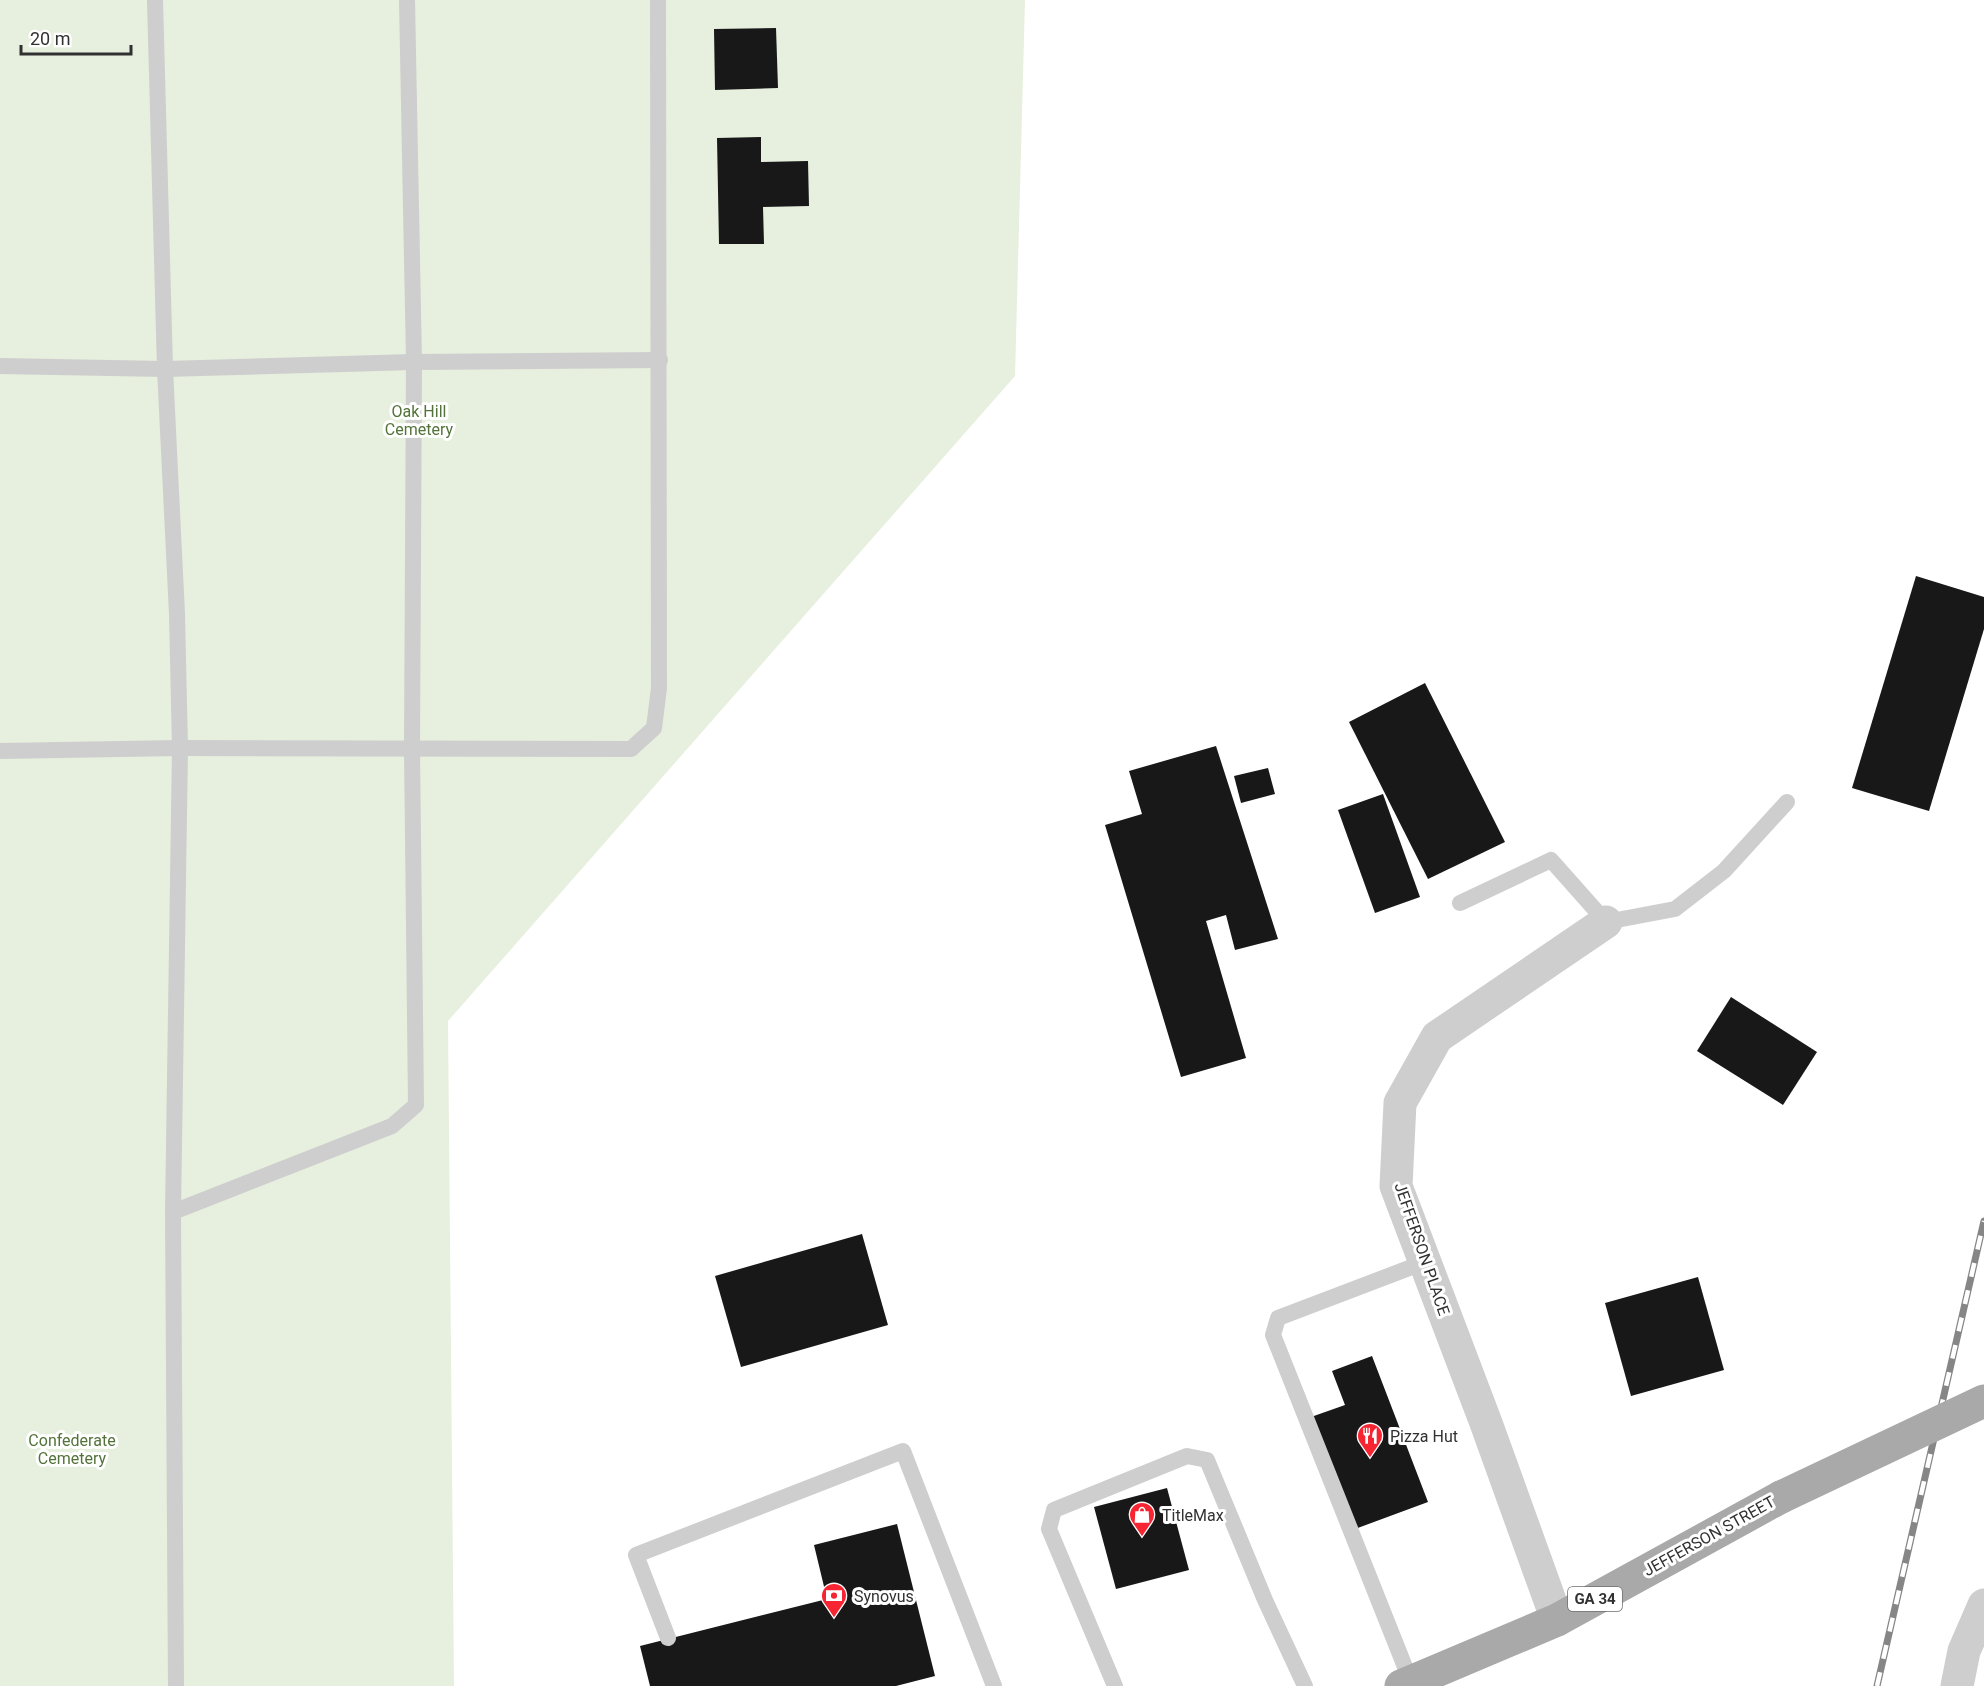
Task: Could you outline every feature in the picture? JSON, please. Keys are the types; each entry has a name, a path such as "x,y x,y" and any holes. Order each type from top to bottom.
{"main road":[{"name":"JEFFERSON STREET","path":"1406,1684 1557,1620 1781,1497 1984,1401"}],"street":[{"name":"JEFFERSON PLACE","path":"1557,1620 1486,1423 1396,1186 1400,1103 1437,1037 1606,922"},
{"path":"1957,1686 1964,1651 1984,1605"}],"lane":[{"path":"154,0 165,369 177,614 180,748 172,1212 177,1686"},
{"path":"172,1212 392,1126 416,1105 412,749 414,362 407,0"},
{"path":"0,751 180,748 631,749 654,728 659,688 660,360 657,0"},
{"path":"0,366 165,369 414,362 660,360"},
{"path":"1460,903 1551,860 1606,922 1675,909 1724,871 1787,802"},
{"path":"1406,1684 1273,1335 1278,1318 1425,1263"},
{"path":"668,1638 636,1555 903,1451 993,1686"},
{"path":"1115,1686 1049,1529 1054,1510 1187,1455 1207,1460 1265,1600 1305,1686"}],"green space":[{"name":"Oak Hill Cemetery","path":"0,0 1025,0 1015,376 448,1021 454,1686 0,1686"}],"building":[{"path":"776,28 778,88 715,90 714,29"},
{"path":"761,137 761,162 808,161 809,206 763,207 764,244 719,244 717,138"},
{"path":"1916,576 1984,597 1984,629 1929,811 1852,788"},
{"path":"1425,683 1505,842 1428,879 1349,722"},
{"path":"1216,746 1278,939 1235,950 1226,915 1206,921 1246,1058 1181,1077 1105,825 1142,814 1129,771"},
{"path":"1268,768 1275,794 1241,803 1234,776"},
{"path":"1383,794 1420,897 1375,913 1338,810"},
{"path":"1731,997 1817,1052 1783,1105 1697,1051"},
{"path":"862,1234 888,1325 741,1367 715,1276"},
{"path":"1698,1277 1724,1370 1631,1396 1605,1303"},
{"name":"Pizza Hut","path":"1372,1356 1428,1502 1355,1529 1311,1417 1345,1405 1332,1371"},
{"name":"TitleMax","path":"1167,1488 1189,1570 1116,1589 1094,1507"},
{"name":"Synovus","path":"897,1524 935,1676 896,1686 650,1686 640,1646 827,1599 814,1545"}],"railway":[{"path":"1877,1686 1984,1221"}],"place":[{"name":"Pizza Hut","path":"1370,1459"},
{"name":"TitleMax","path":"1142,1538"},
{"name":"Synovus","path":"834,1619"}],"park label":[{"name":"Confederate Cemetery","path":"72,1449"}]}
